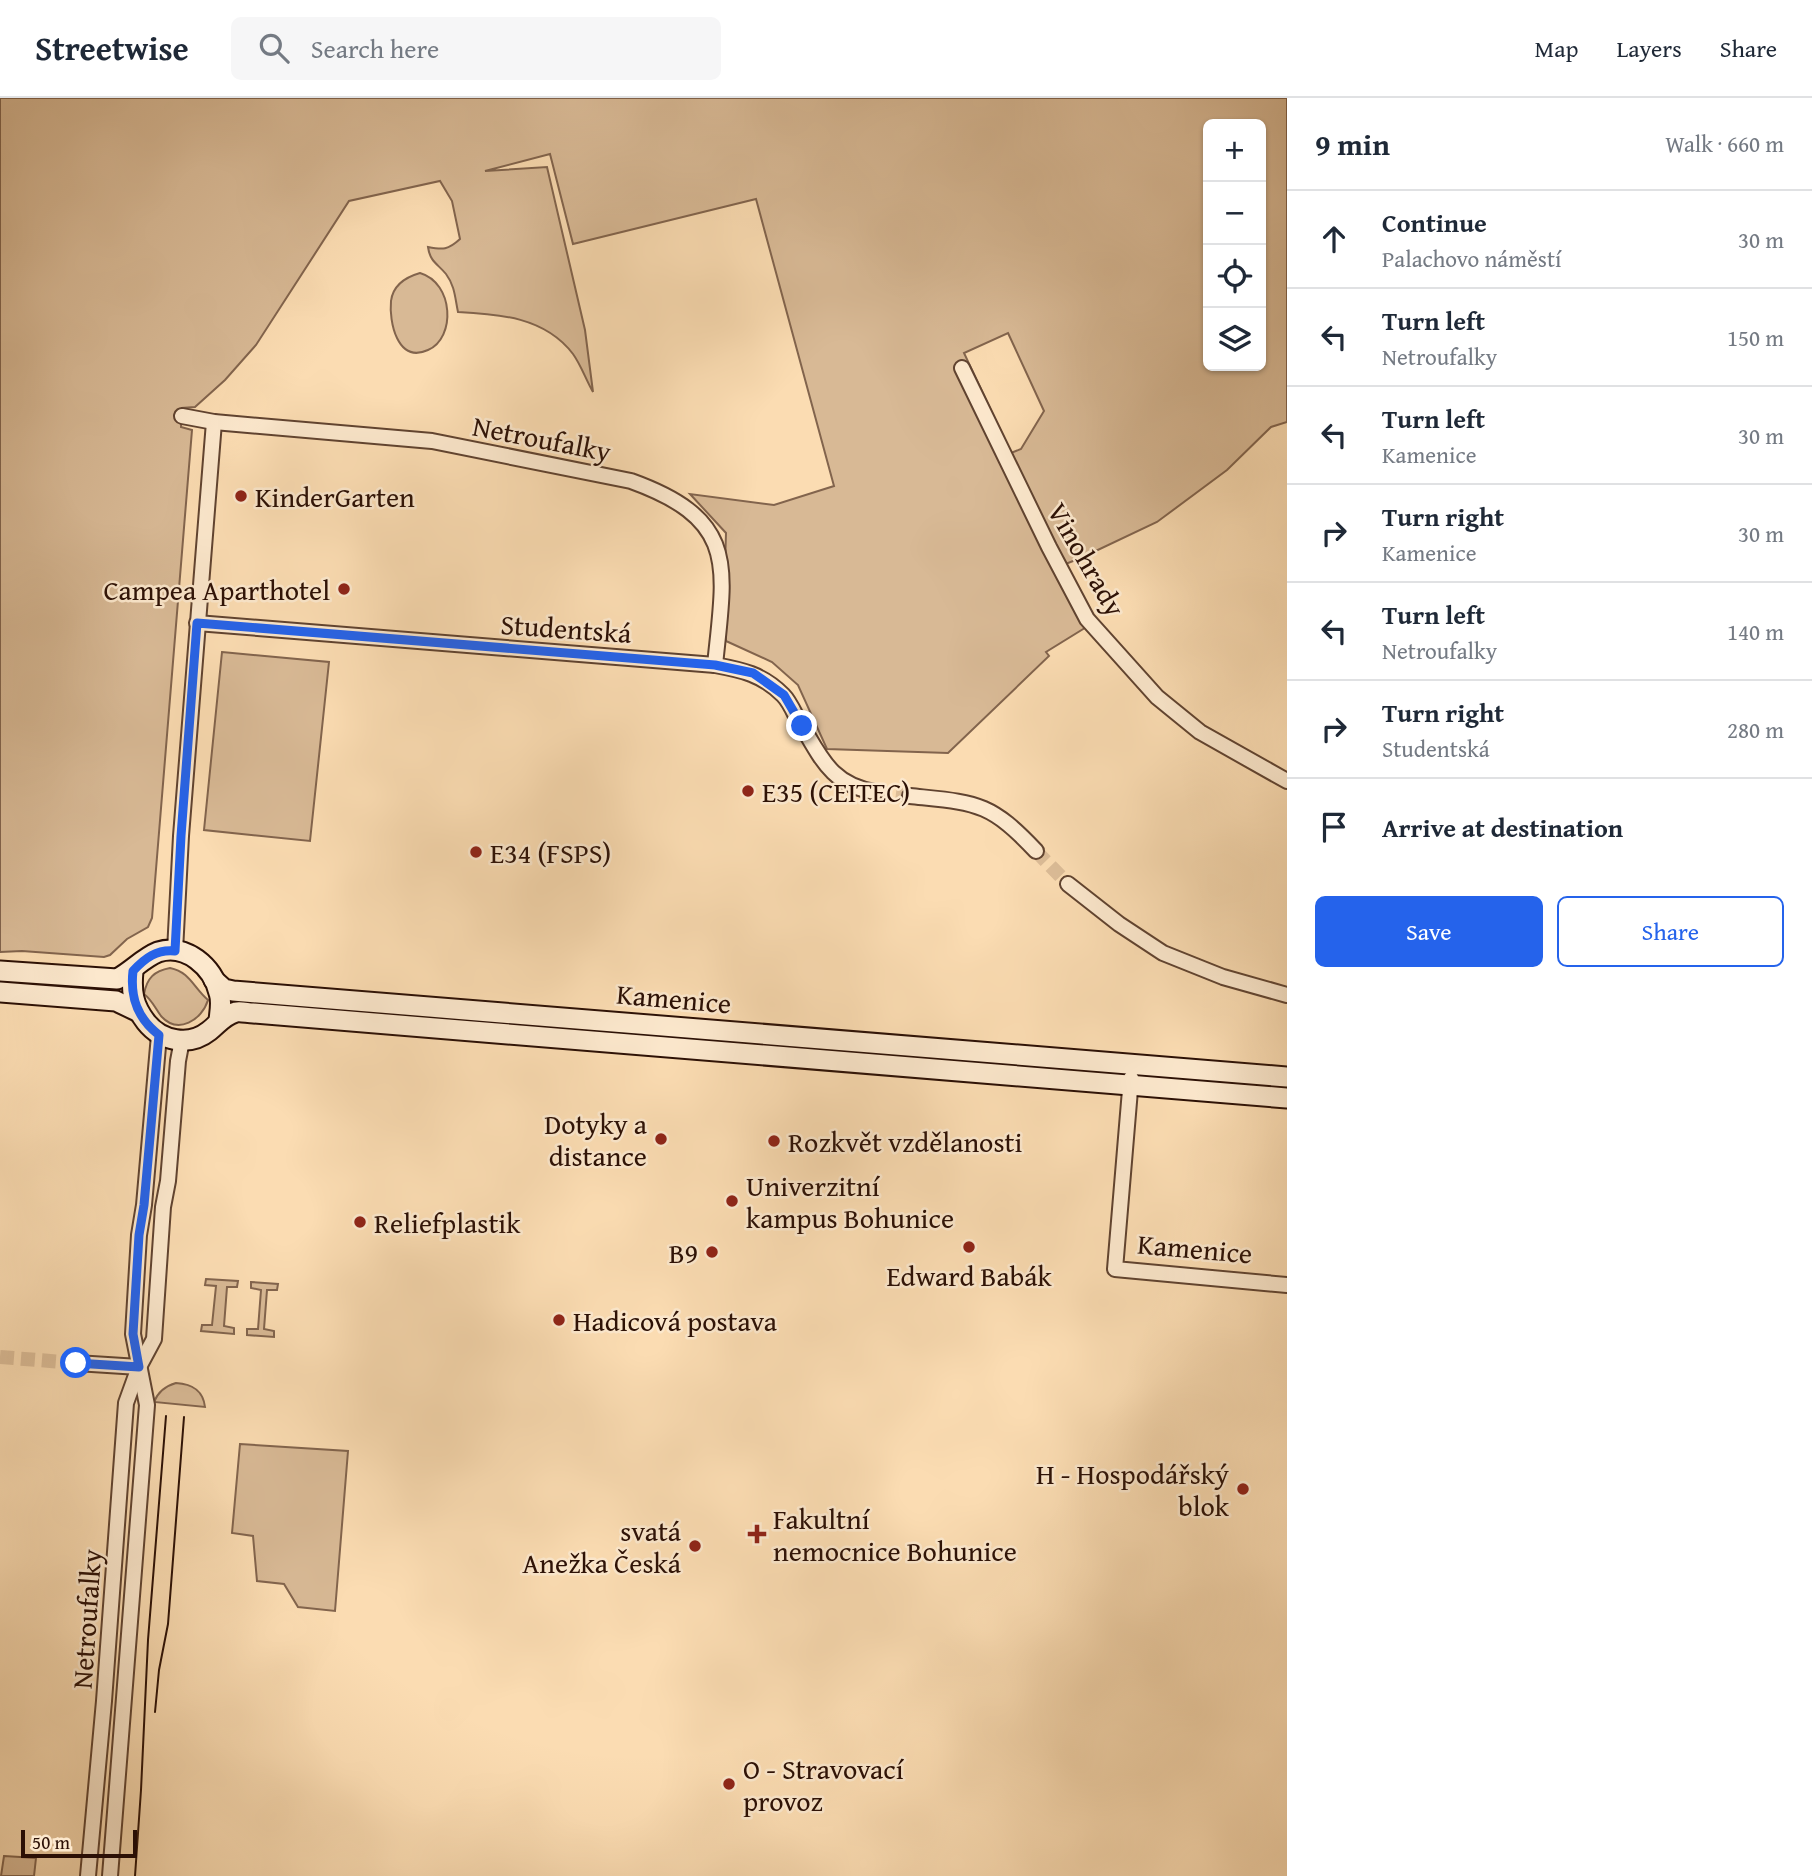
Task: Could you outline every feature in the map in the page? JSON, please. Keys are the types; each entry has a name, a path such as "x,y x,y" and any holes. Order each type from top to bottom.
{"street":[{"name":"Vinohrady","path":"962,368 1087,619 1157,697 1200,732 1287,781"},
{"name":"Netroufalky","path":"182,416 214,422 432,442 631,481 661,492 686,507 706,525 720,557 722,591 715,665"},
{"path":"0,971 117,979 133,971 155,953 175,951 182,823 214,422"},
{"name":"Studentská","path":"197,623 715,665 753,673 784,695 822,760 833,773 847,784 875,792"},
{"path":"910,796 973,803 995,813 1036,851"},
{"path":"1068,884 1119,925 1163,953 1223,977 1287,995"},
{"name":"Kamenice","path":"175,951 195,957 224,989 233,991 1287,1077"},
{"path":"133,971 132,992 137,1011"},
{"path":"214,980 220,993 219,1020"},
{"path":"0,992 116,1001 137,1011 159,1035 182,1040"},
{"name":"Kamenice","path":"182,1040 204,1035 219,1020 236,1012 1287,1098"},
{"name":"Netroufalky","path":"110,1876 147,1405 133,1334 139,1235 159,1035"},
{"name":"Netroufalky","path":"88,1876 126,1403 139,1367 154,1339 163,1207 182,1040"},
{"name":"Kamenice","path":"1132,1063 1115,1269 1287,1285"},
{"path":"76,1363 139,1367"}],"shaded area":[{"path":"0,98 1287,98 1287,422 1271,427 1227,470 1157,522 1053,569 1088,626 1046,652 1049,656 948,753 827,749 798,685 772,662 726,641 726,533 690,494 774,505 834,486 756,199 573,244 550,154 485,171 547,167 585,330 593,392 573,354 549,332 505,316 458,312 451,283 432,259 428,247 445,248 460,239 452,201 440,181 349,201 256,345 225,380 195,407 182,408 181,427 192,430 152,918 148,927 104,957 0,952","holes":["1008,333 1044,411 1021,449 1011,453 964,353"]},
{"path":"420,273 440,288 445,299 447,323 437,344 417,353 402,346 397,338 391,301 394,290 401,282"},
{"path":"222,652 329,662 310,841 204,830"},
{"path":"170,968 187,976 208,1000 201,1014 182,1025 168,1022 144,994 152,976"},
{"path":"206,1279 238,1281 237,1287 227,1287 224,1326 234,1328 234,1334 201,1331 202,1325 212,1325 216,1286 205,1285"},
{"path":"251,1282 278,1284 277,1290 267,1290 264,1329 274,1331 274,1337 247,1335 247,1329 258,1329 261,1290 251,1288"},
{"path":"176,1383 196,1389 202,1396 205,1407 154,1402 162,1390"},
{"path":"240,1444 348,1451 335,1611 298,1607 284,1584 257,1581 253,1536 232,1533"},
{"path":"4,1856 36,1858 34,1876 1,1876"}],"tunnel":[{"path":"875,792 910,796"},
{"path":"1036,851 1068,884"},
{"path":"0,1357 76,1363"}],"tram line":[{"path":"135,1876 148,1640 166,1416"},
{"path":"155,1712 159,1670 168,1624 184,1417"}],"place":[{"name":"KinderGarten","path":"241,496"},
{"name":"Campea Aparthotel","path":"344,589"},
{"name":"E35 (CEITEC)","path":"748,791"},
{"name":"E34 (FSPS)","path":"476,852"},
{"name":"Dotyky a distance","path":"661,1139"},
{"name":"Rozkvět vzdělanosti","path":"774,1141"},
{"name":"Univerzitní kampus Bohunice","path":"732,1201"},
{"name":"Reliefplastik","path":"360,1222"},
{"name":"Edward Babák","path":"969,1247"},
{"name":"B9","path":"712,1252"},
{"name":"Hadicová postava","path":"559,1320"},
{"name":"H - Hospodářský blok","path":"1243,1489"},
{"name":"Fakultní nemocnice Bohunice","path":"757,1534"},
{"name":"svatá Anežka Česká","path":"695,1546"},
{"name":"O - Stravovací provoz","path":"729,1784"}],"route":[{"path":"76,1363 139,1367 133,1334 139,1274 139,1235 159,1035 137,1011 132,980 133,971 149,956 165,950 175,951 197,623 715,665 753,673 784,695 802,726"}]}
